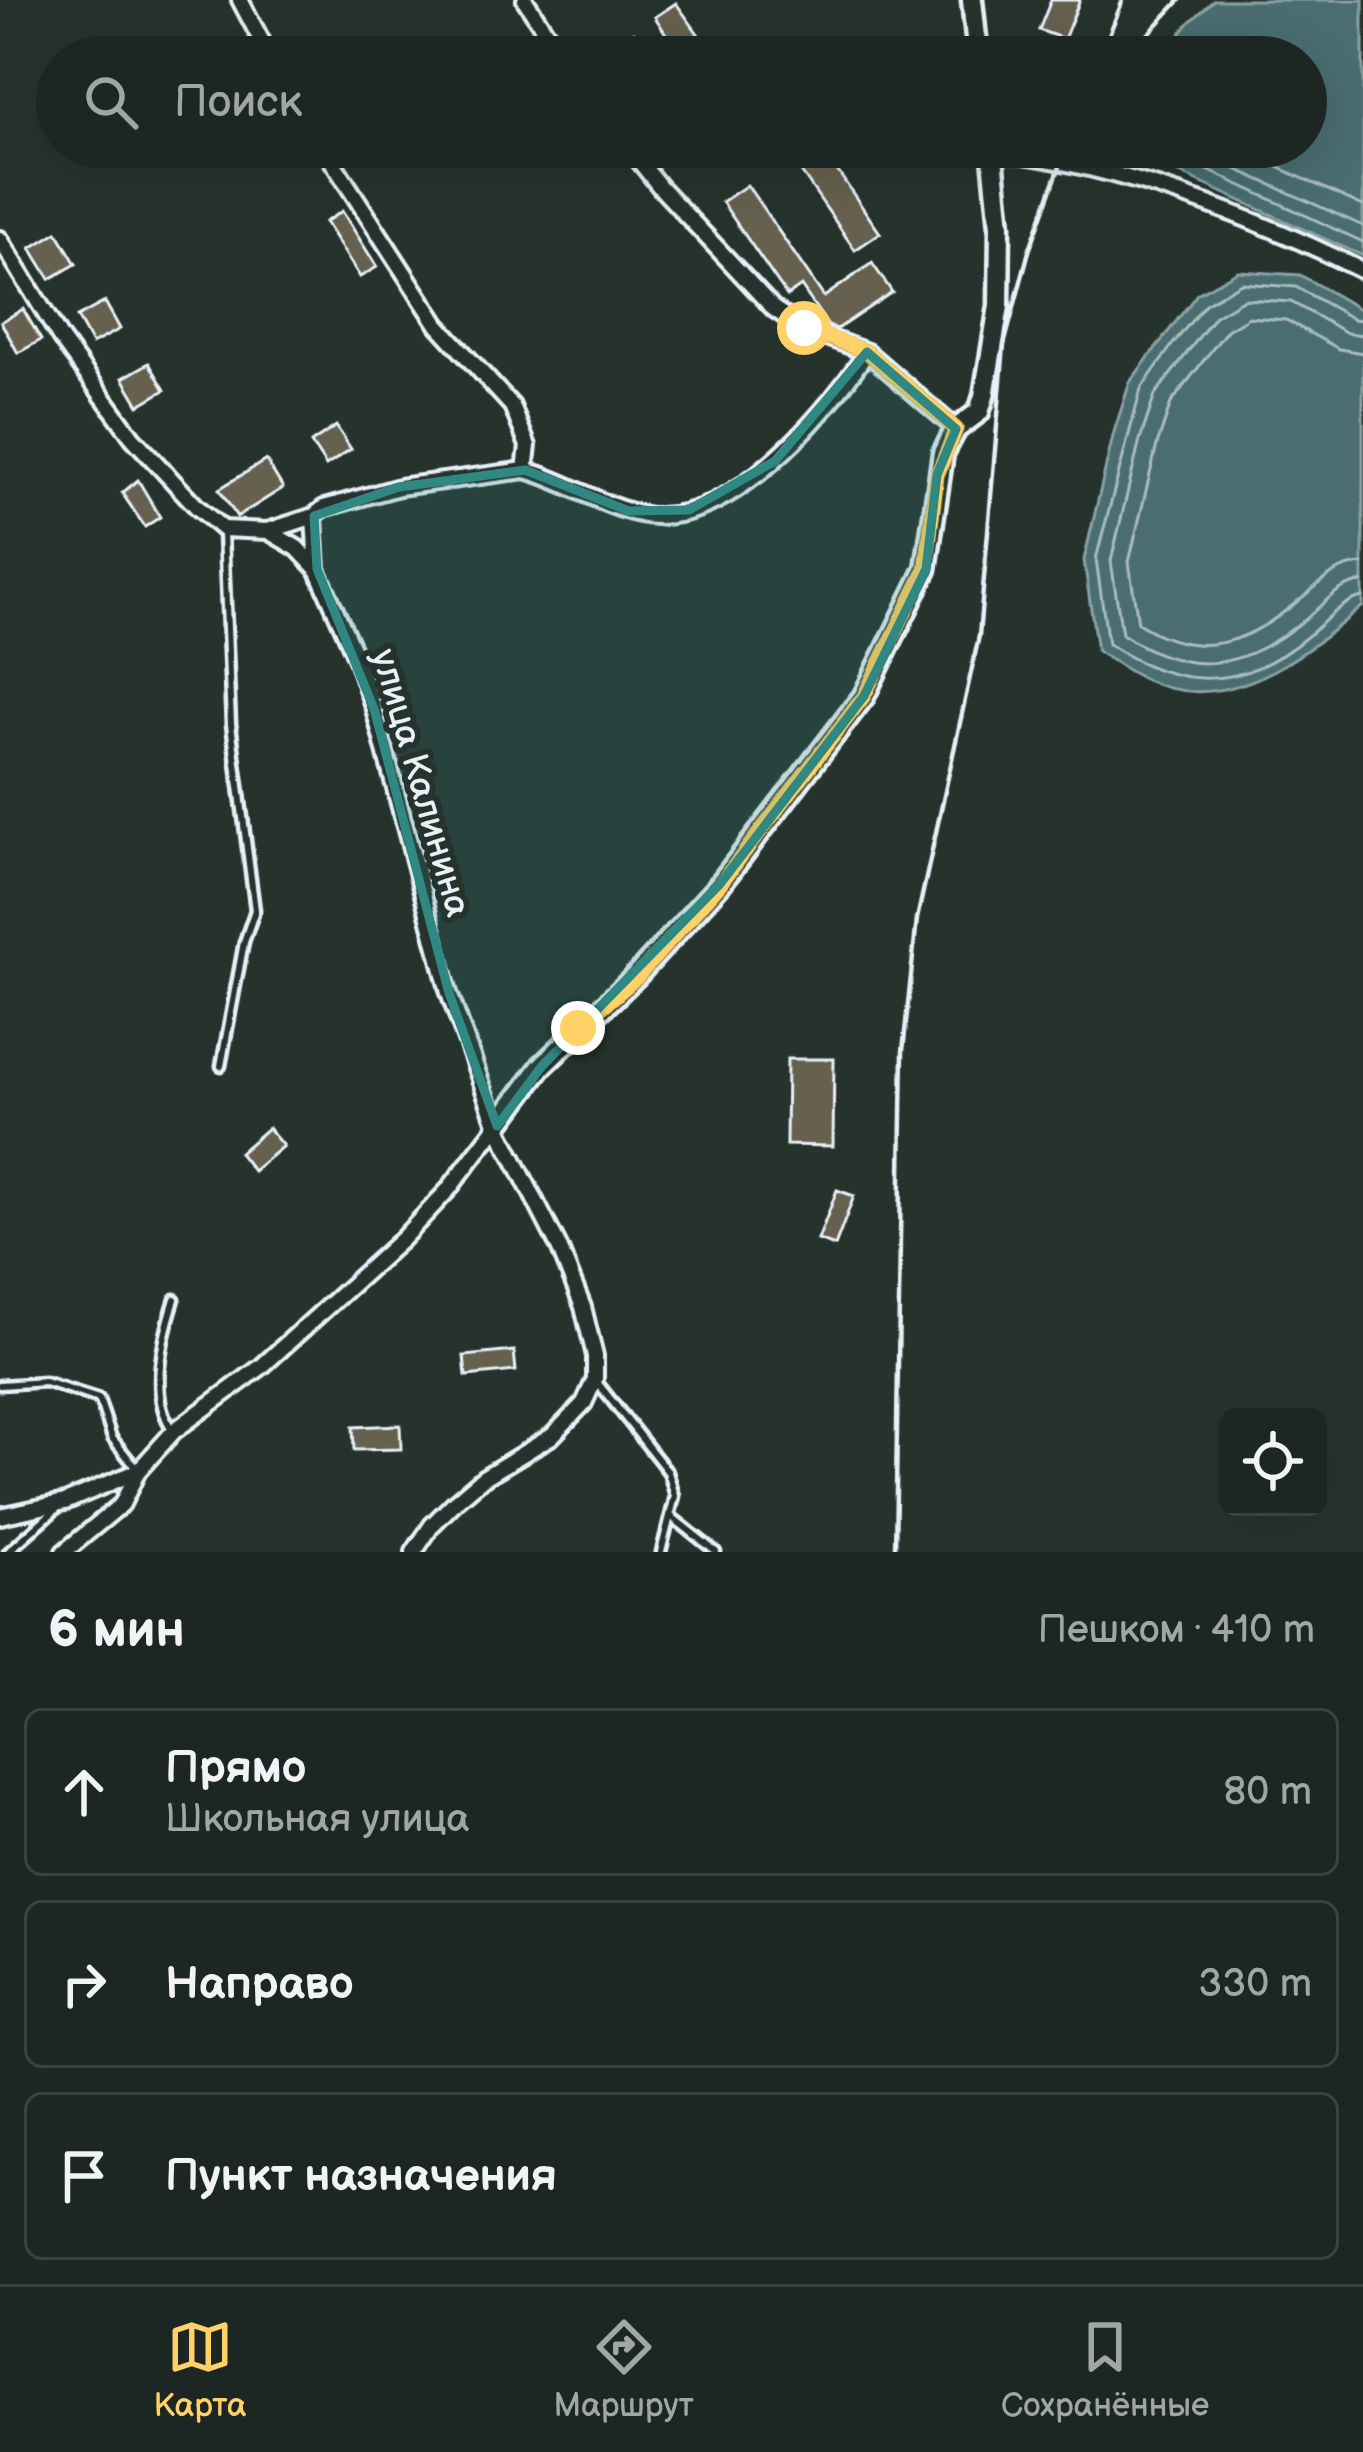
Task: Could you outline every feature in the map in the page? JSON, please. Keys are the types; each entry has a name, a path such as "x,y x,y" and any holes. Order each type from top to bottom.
{"street":[{"path":"240,0 259,36"},
{"path":"525,0 548,36"},
{"path":"971,0 975,36"},
{"path":"337,168 438,325 512,406 528,446 525,470"},
{"path":"644,168 774,309 804,328 867,352 956,429"},
{"path":"64,1552 122,1504 138,1471 174,1431 261,1367 402,1239 448,1190 542,1066 638,976 720,884 864,696 926,569 937,475 956,429 979,412 984,397 999,306 1000,226 994,168"},
{"path":"1076,168 1183,198 1312,245 1363,272"},
{"path":"0,238 61,339 134,438 223,530 268,531 314,516 341,500 398,487 525,470 629,511 668,516 719,497 775,460 837,395 867,352"},
{"path":"314,516 317,568"},
{"name":"улица Калинина","path":"268,531 297,548 317,568 356,657 437,952 497,1126 560,1247 583,1307 595,1356 595,1379"},
{"path":"414,1552 432,1525 483,1478 552,1436 584,1403 595,1379"},
{"path":"0,1516 64,1502 138,1471"}],"lane":[{"path":"221,1066 244,942 255,910 232,724 223,530"},
{"path":"174,1431 165,1418 160,1385 166,1328 175,1299"},
{"path":"595,1379 668,1472 675,1496 662,1552"},
{"path":"0,1384 45,1382 99,1400 112,1438 138,1471"},
{"path":"8,1552 54,1516 64,1502"},
{"path":"672,1517 716,1552"}],"highlighted area":[{"path":"867,352 956,429 937,475 926,569 864,696 720,884 542,1066 497,1126 449,993 374,709 317,569 314,516 399,487 525,470 629,511 689,510 775,461"}],"water":[{"path":"1214,0 1363,0 1363,256 1170,168 1327,168 1327,36 1179,36"},
{"path":"1238,271 1300,275 1363,311 1363,606 1315,644 1263,676 1206,692 1176,690 1146,680 1097,651 1084,560 1130,382 1197,294"}],"building":[{"path":"1051,0 1080,0 1065,36 1039,30"},
{"path":"676,3 700,36 663,36 655,17"},
{"path":"799,168 835,168 880,233 855,250"},
{"path":"747,185 824,297 872,263 892,292 837,329 828,326 801,286 787,296 722,202"},
{"path":"342,211 377,267 360,277 325,222"},
{"path":"57,232 76,264 50,279 31,248"},
{"path":"105,302 120,329 92,344 77,317"},
{"path":"23,309 41,340 18,353 1,322"},
{"path":"149,363 165,390 139,405 123,378"},
{"path":"336,426 351,449 326,466 311,443"},
{"path":"266,460 283,488 237,517 219,489"},
{"path":"138,480 160,517 145,527 122,493"},
{"path":"787,1059 834,1059 833,1146 786,1145"},
{"path":"268,1128 283,1146 253,1171 239,1153"},
{"path":"837,1190 854,1196 835,1246 818,1240"},
{"path":"514,1351 516,1371 466,1376 464,1356"},
{"path":"400,1425 401,1449 354,1450 353,1427"}],"railway":[{"path":"1108,36 1123,0"},
{"path":"1147,36 1180,0"},
{"path":"895,1552 903,1051 917,919 979,636 1004,345 1029,251 1059,168"}],"route":[{"path":"578,1028 638,976 683,920 720,884 864,696 926,569 937,475 956,429 867,352 804,328"}]}
